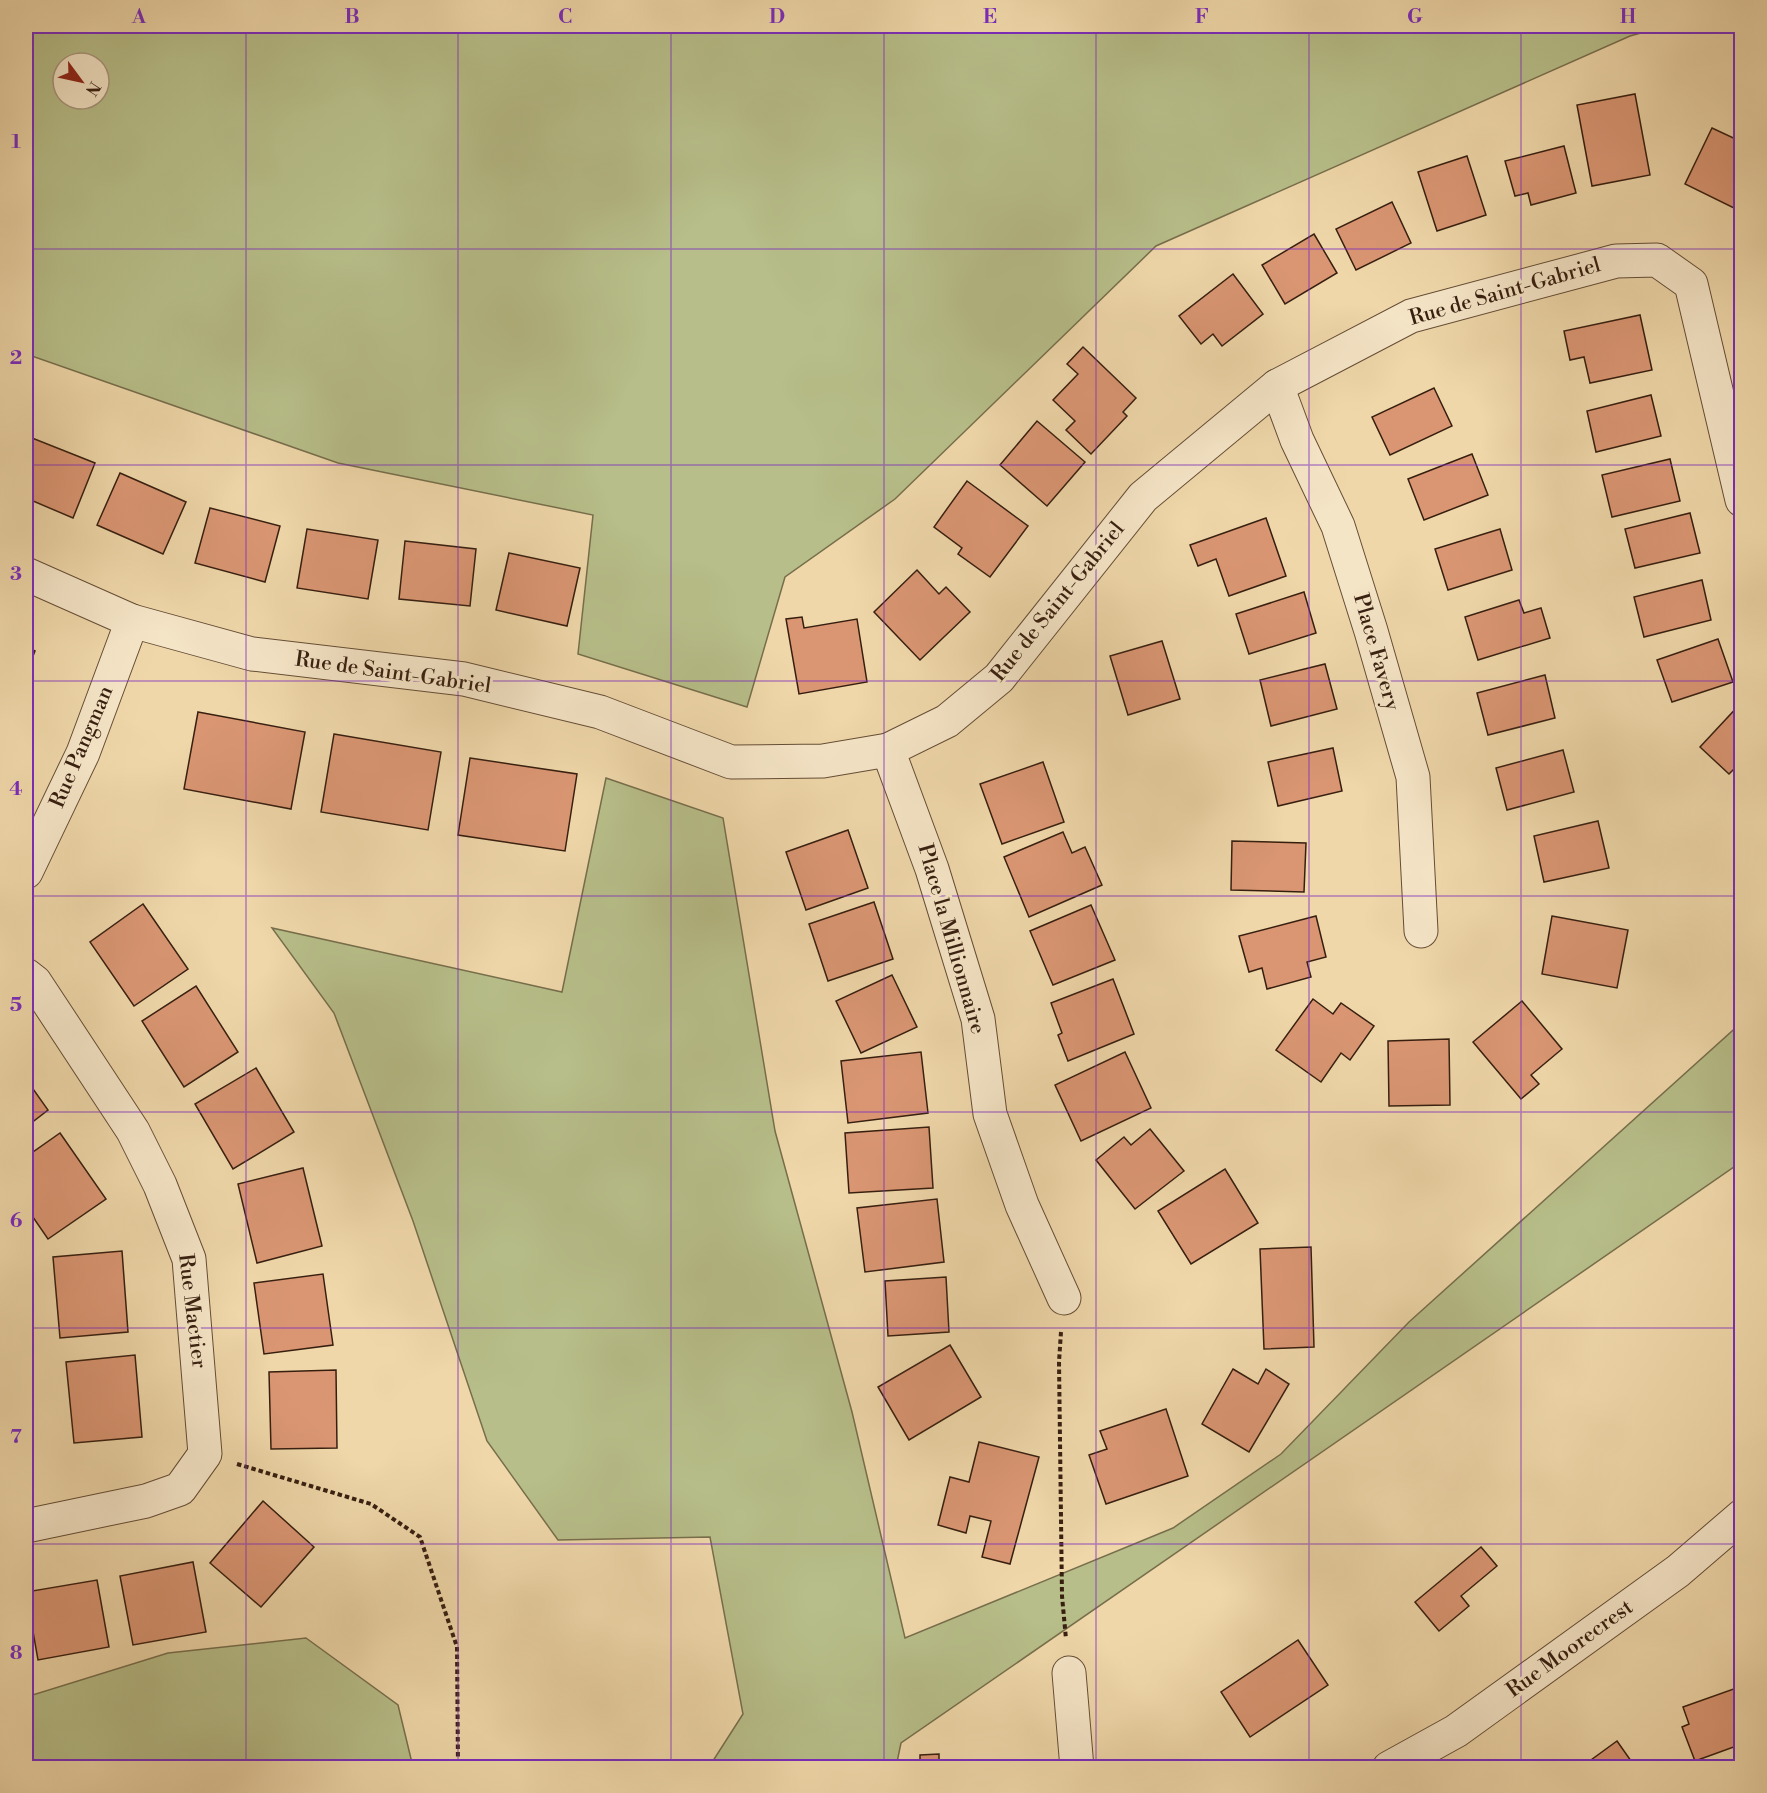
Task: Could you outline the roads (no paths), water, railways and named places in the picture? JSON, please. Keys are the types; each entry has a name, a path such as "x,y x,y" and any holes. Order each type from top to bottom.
{"street":[{"name":"Rue de Saint-Gabriel","path":"26,574 132,621 252,654 464,679 600,712 730,762 823,761 888,750 947,721 999,678 1143,497 1277,386 1410,316 1616,261 1657,260 1690,284 1742,500"},
{"name":"Place Favery","path":"1277,386 1297,440 1338,526 1413,777 1421,931"},
{"name":"Rue Pangman","path":"26,872 83,753 132,621"},
{"name":"Place la Millionnaire","path":"888,750 929,859 978,1019 990,1114 1022,1205 1064,1298"},
{"name":"Rue Mactier","path":"26,975 35,982 133,1131 160,1185 189,1259 205,1454 180,1489 146,1501 26,1526"},
{"name":"Rue Moorecrest","path":"1389,1767 1456,1731 1678,1570 1742,1516"},
{"path":"1070,1673 1077,1767"}]}
